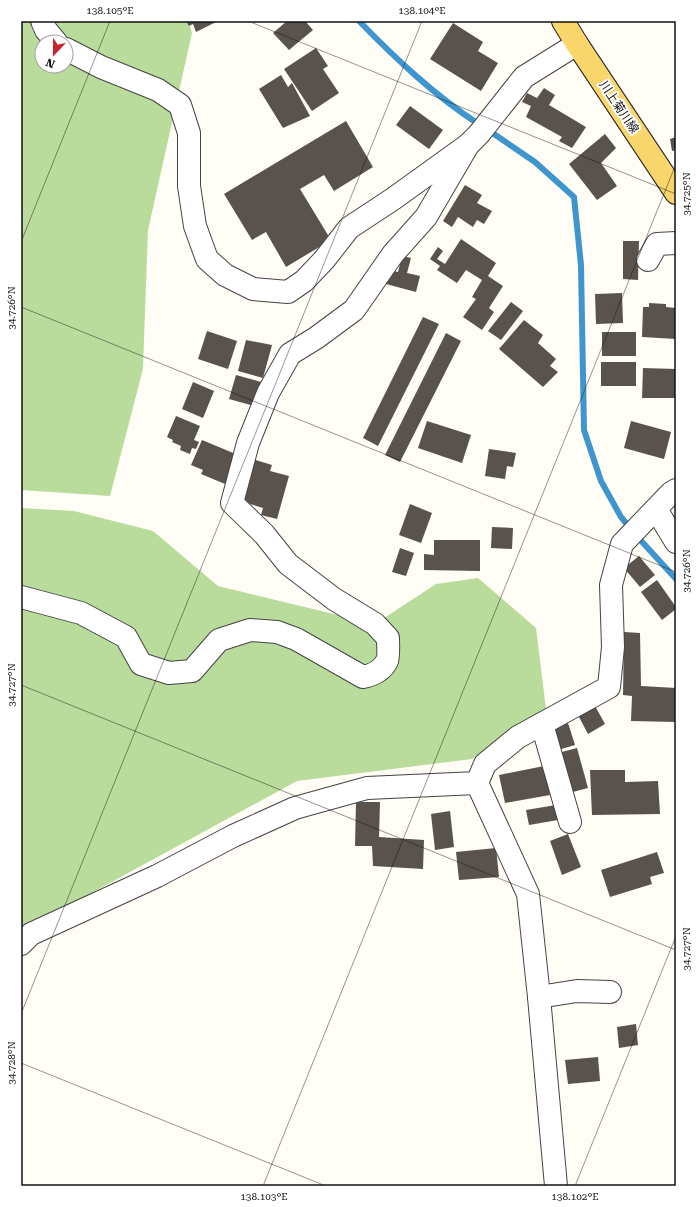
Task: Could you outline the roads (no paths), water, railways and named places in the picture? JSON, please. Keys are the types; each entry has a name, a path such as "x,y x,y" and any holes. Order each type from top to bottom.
{"main road":[{"name":"川上菊川線","path":"563,21 676,193"}],"street":[{"path":"42,21 49,34"},
{"path":"21,597 81,614 126,637 141,664 169,674 192,671 218,640 250,630 277,632 296,639 363,676 373,675 380,670 388,660 388,638 375,624 334,599 288,564 264,534 232,503 248,443 268,393 290,354 316,338 354,310 393,254 426,217 479,132 524,77 577,44"},
{"path":"74,53 101,67 158,90 180,105 189,134 189,186 196,226 207,259 225,275 253,289 288,292 304,281 324,260 349,228 393,199 479,132"},
{"path":"648,260 657,244 676,243"},
{"path":"556,1186 528,894 477,783 485,764 518,737 609,687 613,647 611,585 622,544 674,487"},
{"path":"650,515 676,542"},
{"path":"542,724 570,822"},
{"path":"21,944 31,934 157,876 233,836 295,808 367,788 477,783"},
{"path":"539,997 577,990 610,992"}],"waterway":[{"path":"359,21 416,76 447,102 480,125"},
{"path":"488,130 535,162 574,197 581,265 584,430 601,481 621,517 676,579"}]}
